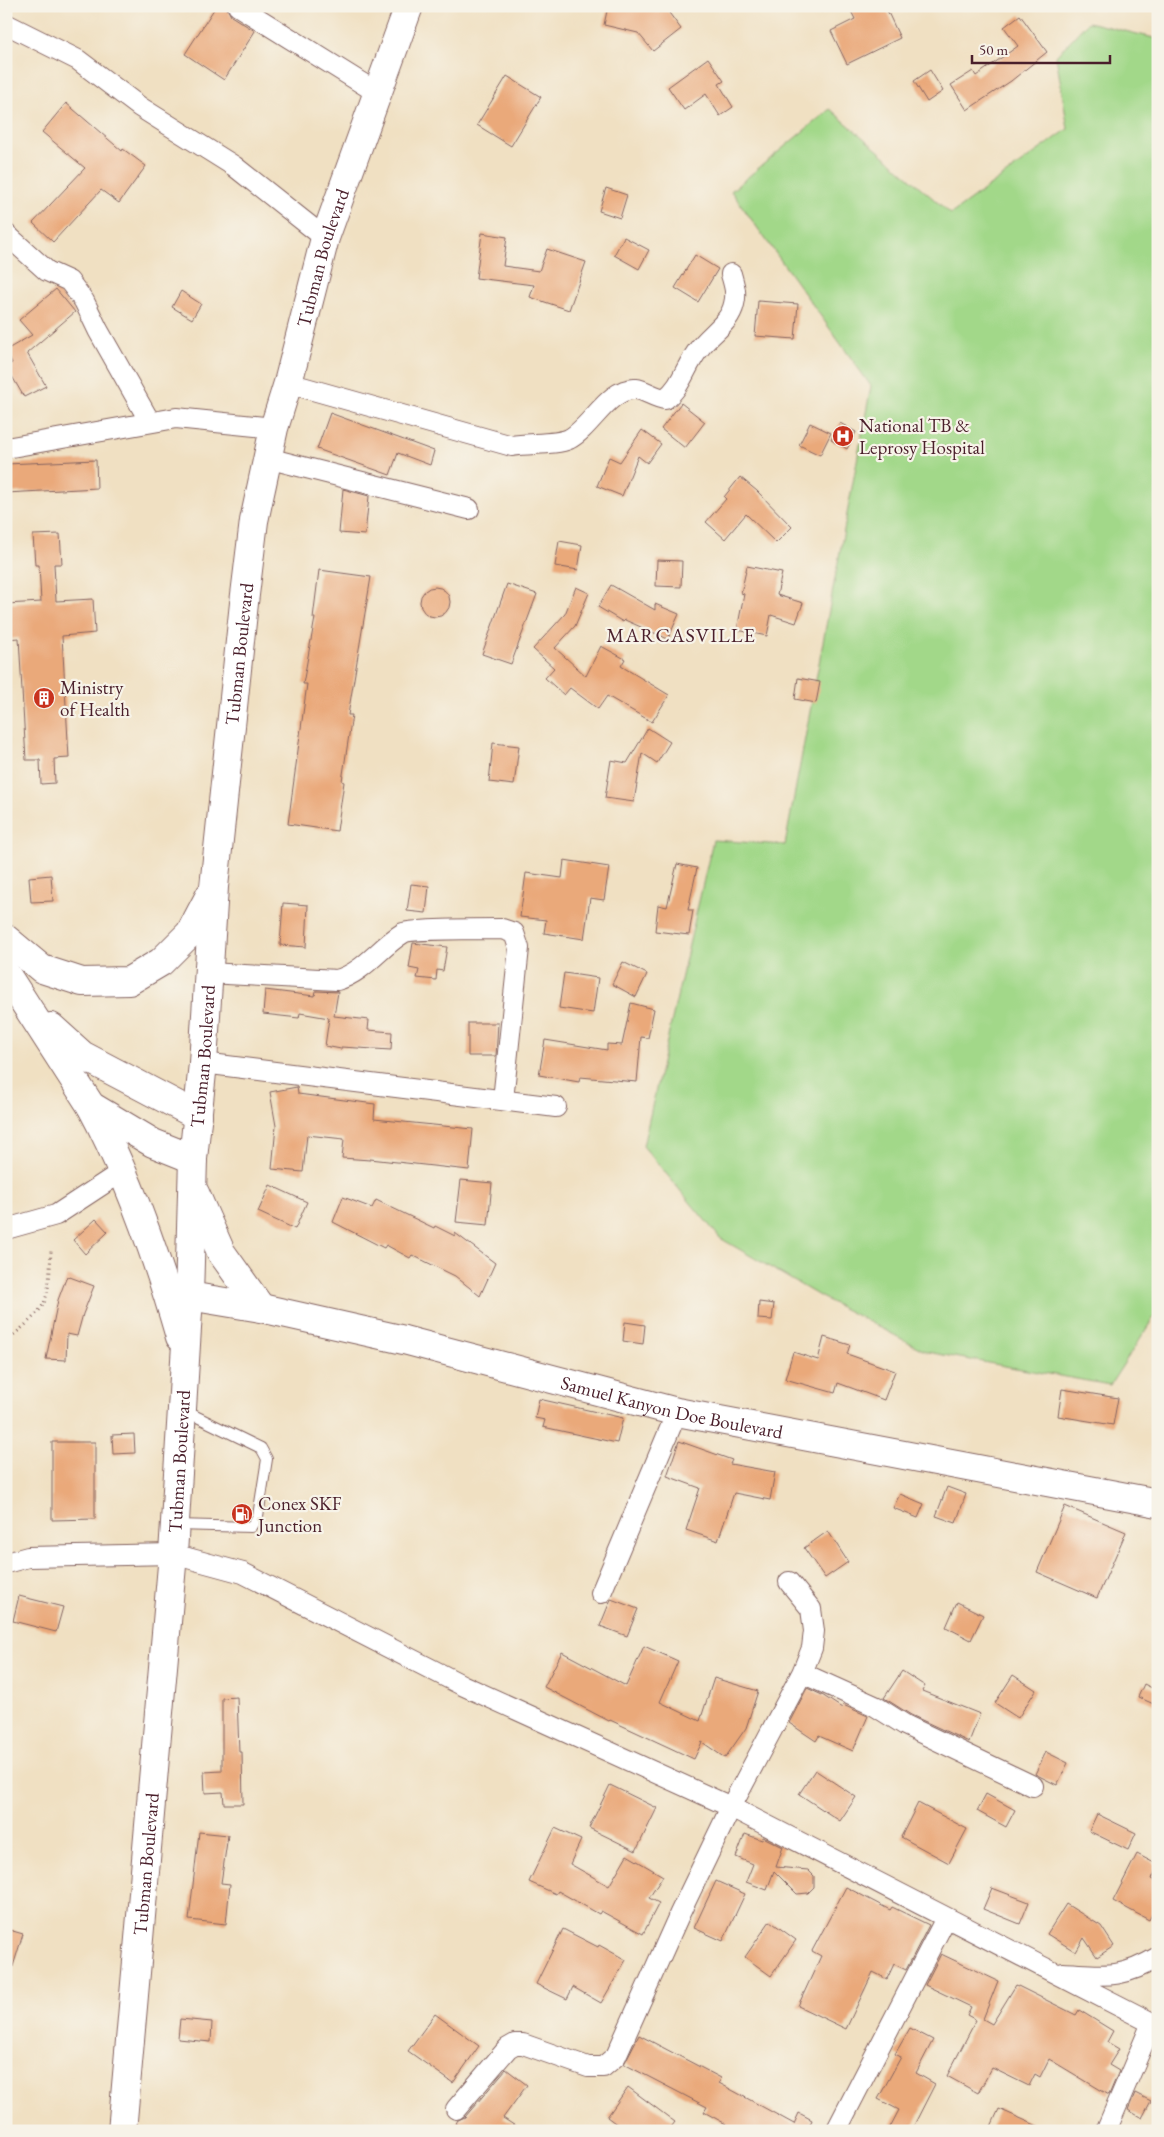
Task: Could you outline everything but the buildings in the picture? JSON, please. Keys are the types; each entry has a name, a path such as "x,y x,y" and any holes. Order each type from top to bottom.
{"main road":[{"name":"Tubman Boulevard","path":"122,2131 173,1554 190,1296 192,1187 203,1063 214,887 254,521 274,428 288,383 325,238 376,92 410,6"},
{"path":"6,939 42,969 82,982 129,981 161,962 190,933 214,887"},
{"path":"6,974 91,1106 115,1151 153,1246 185,1354"},
{"path":"27,1006 82,1055 198,1116"},
{"path":"91,1106 153,1142 194,1159"},
{"path":"192,1187 221,1252 261,1308"},
{"name":"Samuel Kanyon Doe Boulevard","path":"190,1296 261,1308 404,1340 677,1412 1158,1503"}],"street":[{"path":"238,6 376,92"},
{"path":"6,24 78,60 140,107 234,166 325,238"},
{"path":"6,234 47,272 69,281 84,301 98,330 150,422"},
{"path":"288,383 512,446 531,443 552,443 568,439 584,428 598,411 626,390 637,389 650,396 665,399 676,390 698,349 728,319 734,305 736,290 731,274"},
{"path":"6,448 176,418 274,428"},
{"path":"267,458 469,510"},
{"path":"209,973 337,980 350,976 379,950 405,932 502,929 514,933 519,948 503,1100"},
{"path":"203,1063 556,1108"},
{"path":"6,1229 56,1214 123,1171"},
{"path":"601,1593 677,1412"},
{"path":"6,1562 28,1557 173,1554 244,1573 462,1685 731,1807 1155,2024 1106,2131"},
{"path":"456,2109 508,2048 515,2044 522,2044 588,2067 603,2067 616,2056 731,1807 802,1673 812,1648 814,1631 811,1609 789,1582"},
{"path":"802,1673 875,1706 905,1725 1033,1786"},
{"path":"836,2131 946,1918"},
{"path":"1056,1973 1114,1976 1138,1969 1158,1958"}],"lane":[{"path":"175,1525 250,1527 258,1516 267,1459 261,1448 182,1410"}],"path":[{"path":"6,1341 43,1305 50,1279 52,1251"}],"green space":[{"path":"1088,22 1158,39 1158,1317 1154,1317 1110,1385 927,1352 821,1297 720,1238 643,1146 713,840 785,845 871,386 731,191 830,109 951,214 1068,129 1056,56"}],"place":[{"name":"National TB & Leprosy Hospital","path":"843,436"},
{"name":"Ministry of Health","path":"44,698"},
{"name":"Conex SKF Junction","path":"242,1514"}],"district":[{"name":"MARCASVILLE","path":"681,635"}]}
